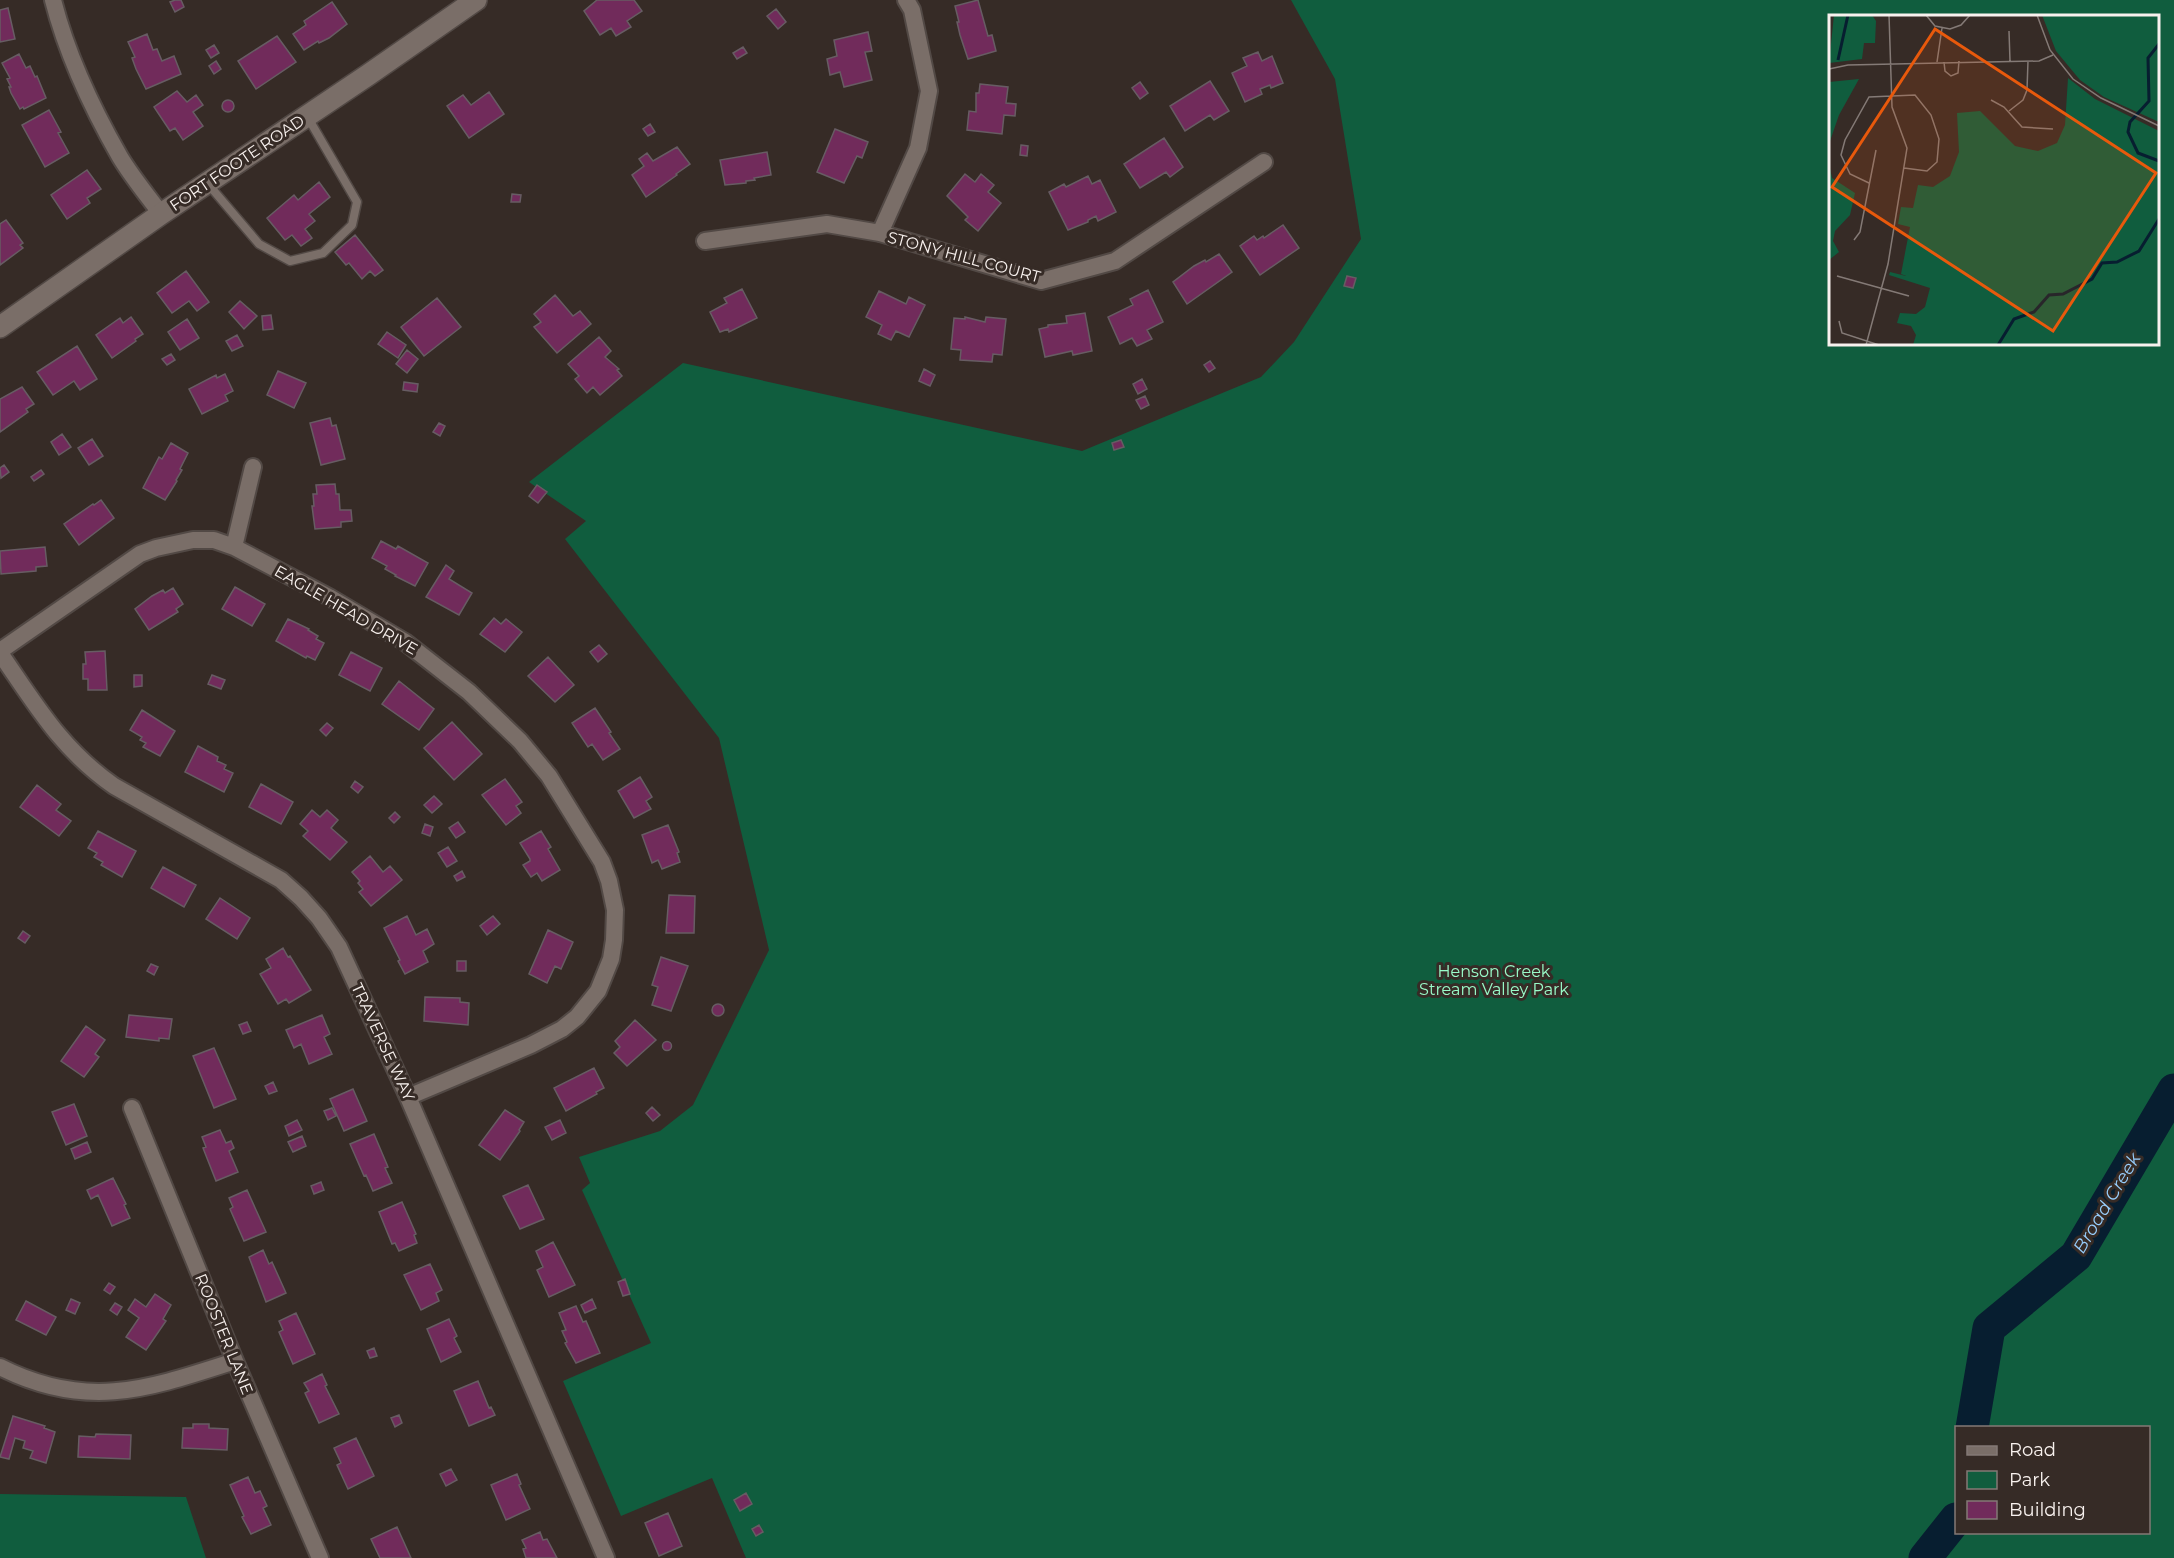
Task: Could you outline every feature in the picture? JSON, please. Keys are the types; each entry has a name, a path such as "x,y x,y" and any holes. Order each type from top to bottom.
{"street":[{"path":"53,0 70,56 91,102 121,159 161,214"},
{"name":"FORT FOOTE ROAD","path":"0,327 161,214 476,0"},
{"path":"880,234 918,148 929,91 912,10 906,0"},
{"name":"STONY HILL COURT","path":"705,241 827,224 880,234 1041,281 1115,261 1264,162"},
{"path":"234,547 253,468"},
{"name":"EAGLE HEAD DRIVE","path":"0,652 140,554 193,540 214,540 234,547 348,608 405,642 469,692 520,741 549,776 602,862 615,910 611,959 598,991 577,1017 562,1029 531,1045 408,1097"},
{"name":"TRAVERSE WAY","path":"0,652 52,728 75,756 114,786 273,876 301,898 319,918 339,947 408,1097 606,1558"},
{"name":"ROOSTER LANE","path":"132,1108 235,1361 320,1558"},
{"path":"0,1367 27,1381 60,1390 93,1393 130,1390 178,1379 235,1361"}],"lane":[{"path":"207,183 259,244 290,261 323,253 352,225 357,202 307,116"}],"green space":[{"name":"Henson Creek Stream Valley Park","path":"1291,0 2174,0 2174,1558 746,1558 712,1478 621,1516 563,1381 651,1343 582,1190 590,1183 579,1157 660,1131 693,1105 769,950 719,738 565,539 586,521 529,482 683,363 1082,451 1261,377 1294,342 1361,239 1335,79"},
{"path":"0,1494 186,1497 206,1558 0,1558"}],"building":[{"path":"181,0 184,7 175,12 170,2"},
{"path":"597,0 634,0 642,11 627,21 631,27 616,36 611,28 600,35 584,11"},
{"path":"978,0 988,36 992,35 996,51 968,59 960,35 955,6"},
{"path":"332,2 347,24 329,38 319,43 318,41 304,50 293,34 306,25 304,21"},
{"path":"8,8 15,39 0,42 0,10"},
{"path":"776,9 786,22 778,29 767,16"},
{"path":"868,32 872,51 865,52 872,80 844,87 840,72 830,75 827,59 837,56 834,40"},
{"path":"147,34 153,50 157,49 162,61 174,56 181,74 146,89 136,69 132,58 135,57 128,42"},
{"path":"277,36 296,62 256,89 238,61"},
{"path":"214,45 219,53 211,58 206,50"},
{"path":"743,47 747,53 737,59 733,53"},
{"path":"1258,52 1262,61 1272,56 1283,83 1271,88 1270,85 1260,89 1262,94 1245,102 1232,73 1247,66 1243,58"},
{"path":"19,54 26,68 30,66 35,77 37,76 46,98 24,109 23,107 20,109 11,93 7,79 10,78 2,63"},
{"path":"216,61 221,69 214,74 209,66"},
{"path":"1210,81 1229,111 1214,120 1210,115 1185,131 1170,106"},
{"path":"1140,82 1148,93 1140,99 1132,88"},
{"path":"980,84 1008,87 1006,103 1016,104 1015,116 1004,115 1002,134 967,130 969,111 976,112 976,93 979,93"},
{"path":"177,91 187,102 196,95 203,105 193,112 203,126 183,140 175,128 170,131 154,107"},
{"path":"489,92 504,114 469,138 447,106 463,95 471,105"},
{"path":"228,100 234,106 228,112 222,106"},
{"path":"49,110 69,153 45,167 22,125"},
{"path":"650,124 655,132 648,136 643,129"},
{"path":"835,129 868,142 862,158 857,156 844,183 817,172"},
{"path":"1164,138 1183,167 1170,177 1166,172 1140,188 1124,164"},
{"path":"1021,145 1028,146 1027,156 1020,155"},
{"path":"677,147 690,164 646,197 632,175 644,166 639,159 647,153 653,161"},
{"path":"767,152 771,175 754,178 755,180 746,181 746,183 725,185 720,160"},
{"path":"87,170 101,189 87,198 90,203 67,219 51,195"},
{"path":"965,174 975,182 981,174 994,185 988,192 1001,203 978,231 965,220 968,217 947,196"},
{"path":"1088,176 1092,184 1100,180 1116,212 1098,221 1096,216 1068,230 1049,192 1064,184 1066,187"},
{"path":"319,182 330,197 309,214 315,221 305,229 312,238 301,246 292,235 285,240 267,218 294,195 298,200"},
{"path":"512,194 521,195 520,202 511,202"},
{"path":"6,220 23,243 20,245 23,248 0,265 0,224"},
{"path":"1283,225 1299,248 1260,275 1240,246 1254,236 1257,240 1263,236 1264,238"},
{"path":"355,235 383,270 375,276 370,271 362,279 349,263 346,265 335,252"},
{"path":"1219,254 1232,272 1187,304 1173,282 1194,266"},
{"path":"186,271 209,302 197,311 189,301 172,313 157,293"},
{"path":"1347,276 1356,278 1353,288 1344,286"},
{"path":"742,289 757,318 729,332 728,329 720,332 710,312 727,303 724,298"},
{"path":"1148,290 1163,322 1147,330 1152,339 1137,346 1132,338 1120,344 1108,317 1133,305 1130,299"},
{"path":"879,291 906,304 909,297 925,305 909,337 896,331 891,340 878,334 882,325 866,317"},
{"path":"555,295 573,316 580,311 591,324 557,353 534,327 541,322 534,314"},
{"path":"437,298 461,327 424,356 401,327"},
{"path":"240,301 257,316 244,329 229,312"},
{"path":"1085,313 1092,351 1073,355 1072,351 1045,357 1039,329 1048,327 1048,325 1067,323 1066,316"},
{"path":"271,315 273,329 263,330 262,316"},
{"path":"131,317 143,334 112,358 96,335 120,318 123,323"},
{"path":"965,317 985,322 986,317 1006,319 1002,355 993,354 992,362 960,360 961,350 951,349 954,318 965,319"},
{"path":"187,319 199,338 180,350 168,332"},
{"path":"387,332 406,345 398,358 378,344"},
{"path":"237,335 243,346 232,351 226,341"},
{"path":"599,337 611,351 605,357 619,369 617,370 622,376 600,395 593,387 587,393 575,379 579,376 568,364"},
{"path":"77,346 97,379 80,390 74,381 53,395 37,372"},
{"path":"407,350 418,359 407,373 396,364"},
{"path":"171,354 175,360 167,365 162,359"},
{"path":"1210,361 1215,368 1209,372 1204,365"},
{"path":"924,369 935,375 930,386 919,381"},
{"path":"278,371 306,383 294,408 267,395"},
{"path":"225,374 233,391 225,395 228,401 202,414 189,389 216,375 217,378"},
{"path":"1142,379 1147,389 1138,394 1133,384"},
{"path":"404,382 418,384 417,392 403,390"},
{"path":"22,387 34,404 26,409 28,412 0,432 0,399"},
{"path":"1145,396 1149,405 1141,409 1136,400"},
{"path":"330,418 332,426 336,425 345,459 321,465 310,423"},
{"path":"439,423 445,426 440,436 433,432"},
{"path":"62,434 71,447 59,455 51,442"},
{"path":"92,439 103,456 89,465 78,448"},
{"path":"1121,440 1124,447 1114,450 1112,443"},
{"path":"171,443 188,453 177,481 165,500 143,488 159,457 162,459"},
{"path":"4,465 9,472 1,478 0,468"},
{"path":"41,470 44,474 34,481 31,477"},
{"path":"335,484 336,494 339,494 340,510 351,510 352,521 341,522 341,527 315,529 312,506 314,506 313,494 317,494 316,485"},
{"path":"537,485 547,492 538,503 529,496"},
{"path":"101,500 114,518 79,545 64,524"},
{"path":"381,541 396,549 398,546 428,563 415,586 395,576 385,569 387,566 372,558"},
{"path":"45,547 47,566 36,567 36,571 1,574 0,551"},
{"path":"446,565 454,571 449,579 472,593 459,615 426,597"},
{"path":"235,587 265,604 252,626 222,609"},
{"path":"173,588 183,604 176,609 178,612 149,630 135,609 152,596 163,590 165,593"},
{"path":"494,618 501,624 506,619 522,632 505,652 480,634"},
{"path":"288,619 309,629 318,636 316,639 324,643 315,660 307,656 306,658 276,641"},
{"path":"599,645 607,654 598,662 590,652"},
{"path":"105,651 107,690 88,690 88,679 83,679 83,664 86,664 85,652"},
{"path":"351,652 382,668 370,691 339,675"},
{"path":"548,657 574,685 555,702 528,676"},
{"path":"134,675 142,675 142,686 134,687"},
{"path":"212,675 225,680 221,689 208,684"},
{"path":"399,681 434,709 419,730 382,704"},
{"path":"595,708 620,749 603,760 592,744 588,747 572,723"},
{"path":"142,710 175,731 160,756 143,747 146,743 140,740 142,737 130,730"},
{"path":"452,722 482,754 454,780 424,748"},
{"path":"327,723 333,728 326,736 320,730"},
{"path":"198,746 218,757 217,761 226,765 224,769 233,773 224,792 185,772"},
{"path":"640,777 652,797 646,801 651,809 634,818 618,791"},
{"path":"505,779 522,802 516,806 521,813 506,825 482,795"},
{"path":"355,781 363,787 358,793 351,787"},
{"path":"261,784 293,802 281,824 249,807"},
{"path":"37,785 61,804 56,810 71,821 59,836 20,807"},
{"path":"434,796 442,804 432,813 424,805"},
{"path":"312,810 320,817 327,810 338,820 331,828 347,842 330,860 303,836 308,831 300,824"},
{"path":"395,812 400,817 394,823 389,818"},
{"path":"458,822 465,832 456,838 449,828"},
{"path":"425,824 433,827 430,836 422,833"},
{"path":"668,825 679,852 677,853 680,862 662,869 658,860 652,863 642,835"},
{"path":"98,831 136,851 122,877 101,865 103,862 94,857 97,853 88,848"},
{"path":"541,831 551,847 548,849 560,870 542,881 537,873 531,877 523,865 530,859 520,843"},
{"path":"448,847 457,861 447,867 438,853"},
{"path":"370,856 383,872 390,866 402,880 371,906 359,892 363,889 358,883 360,881 352,872"},
{"path":"163,867 196,885 184,907 151,888"},
{"path":"462,871 465,877 457,881 454,876"},
{"path":"669,895 695,896 694,933 666,933"},
{"path":"220,898 250,918 237,939 206,919"},
{"path":"407,916 416,935 427,929 434,944 423,951 428,962 405,974 384,928"},
{"path":"493,916 500,924 487,935 480,926"},
{"path":"548,930 573,942 561,969 555,966 547,983 529,974"},
{"path":"23,931 30,936 25,943 18,938"},
{"path":"283,948 311,990 289,1003 286,999 278,1004 260,974 271,968 266,959"},
{"path":"661,957 688,966 671,1011 652,1005 658,987 652,985"},
{"path":"457,961 466,961 466,971 457,971"},
{"path":"151,964 158,967 154,975 147,971"},
{"path":"425,997 460,998 460,1002 469,1003 468,1025 424,1021"},
{"path":"720,1004 724,1010 720,1016 716,1016 712,1008"},
{"path":"129,1015 172,1019 169,1039 159,1038 159,1041 126,1037"},
{"path":"322,1015 330,1034 324,1037 332,1054 309,1064 301,1044 294,1048 286,1030"},
{"path":"635,1020 656,1040 627,1066 614,1053 620,1047 615,1041"},
{"path":"247,1022 251,1031 243,1034 239,1025"},
{"path":"86,1026 105,1040 95,1054 99,1057 84,1077 61,1061"},
{"path":"667,1041 672,1046 667,1051 662,1046"},
{"path":"214,1048 236,1099 214,1108 193,1056"},
{"path":"594,1068 604,1088 566,1111 554,1088"},
{"path":"273,1082 277,1091 269,1094 265,1086"},
{"path":"353,1089 367,1121 344,1131 330,1099"},
{"path":"74,1104 87,1136 66,1145 52,1112"},
{"path":"652,1107 660,1115 653,1121 646,1113"},
{"path":"332,1108 336,1116 328,1120 324,1111"},
{"path":"505,1110 524,1122 500,1160 479,1145"},
{"path":"297,1120 302,1130 289,1136 285,1126"},
{"path":"560,1120 566,1133 552,1140 545,1127"},
{"path":"220,1130 226,1143 231,1141 234,1148 229,1151 238,1172 216,1181 203,1148 206,1147 202,1137"},
{"path":"374,1134 392,1183 373,1191 350,1144"},
{"path":"302,1136 306,1146 293,1152 288,1142"},
{"path":"87,1142 91,1152 75,1159 71,1149"},
{"path":"113,1178 130,1218 112,1226 98,1195 91,1199 87,1190"},
{"path":"321,1182 324,1190 314,1194 311,1186"},
{"path":"528,1185 544,1219 520,1229 503,1196"},
{"path":"247,1190 266,1232 244,1241 230,1209 233,1207 229,1198"},
{"path":"402,1202 416,1234 414,1235 417,1243 399,1251 395,1243 392,1244 379,1212"},
{"path":"553,1242 575,1285 549,1297 537,1270 543,1267 536,1251"},
{"path":"263,1250 269,1264 272,1262 286,1293 266,1302 249,1257"},
{"path":"430,1264 442,1290 436,1293 439,1301 421,1310 404,1275"},
{"path":"625,1279 630,1294 623,1296 618,1282"},
{"path":"109,1283 115,1287 110,1294 104,1290"},
{"path":"155,1294 171,1305 163,1319 166,1321 146,1350 126,1337 139,1318 128,1310 135,1299 146,1307"},
{"path":"71,1299 80,1303 75,1314 66,1310"},
{"path":"592,1299 596,1308 585,1313 581,1305"},
{"path":"26,1301 56,1317 46,1335 16,1320"},
{"path":"115,1303 122,1307 117,1315 110,1310"},
{"path":"576,1306 583,1322 586,1321 600,1353 576,1363 565,1343 567,1342 562,1331 566,1330 559,1313"},
{"path":"296,1313 315,1354 293,1364 279,1332 283,1330 279,1321"},
{"path":"449,1319 461,1352 441,1362 427,1329"},
{"path":"374,1348 377,1356 370,1358 367,1351"},
{"path":"322,1374 327,1385 325,1386 339,1414 319,1423 305,1393 309,1391 304,1383"},
{"path":"478,1381 489,1408 491,1407 495,1415 469,1426 454,1391"},
{"path":"399,1415 402,1423 395,1427 391,1418"},
{"path":"13,1416 45,1426 44,1428 55,1432 46,1463 30,1458 33,1451 23,1448 25,1441 15,1438 9,1459 0,1457"},
{"path":"193,1424 209,1424 209,1428 228,1429 227,1450 182,1448 183,1428 193,1428"},
{"path":"96,1434 131,1435 130,1459 78,1457 79,1436 95,1437"},
{"path":"356,1438 374,1476 348,1489 337,1465 341,1463 334,1448"},
{"path":"451,1469 457,1480 446,1486 440,1474"},
{"path":"517,1474 521,1484 519,1485 530,1509 506,1520 491,1485"},
{"path":"248,1477 255,1493 260,1491 267,1506 263,1508 271,1525 251,1534 230,1485"},
{"path":"746,1493 752,1504 740,1511 734,1500"},
{"path":"668,1513 682,1546 659,1556 645,1523"},
{"path":"759,1525 763,1532 756,1536 752,1529"},
{"path":"397,1527 411,1558 380,1558 371,1539"},
{"path":"540,1532 543,1540 547,1539 557,1558 526,1558 523,1549 526,1548 522,1540"}],"waterway":[{"name":"Broad Creek","path":"1972,1426 1989,1328 2076,1256 2174,1090"},
{"name":"Broad Creek","path":"1925,1558 1955,1520"}]}
